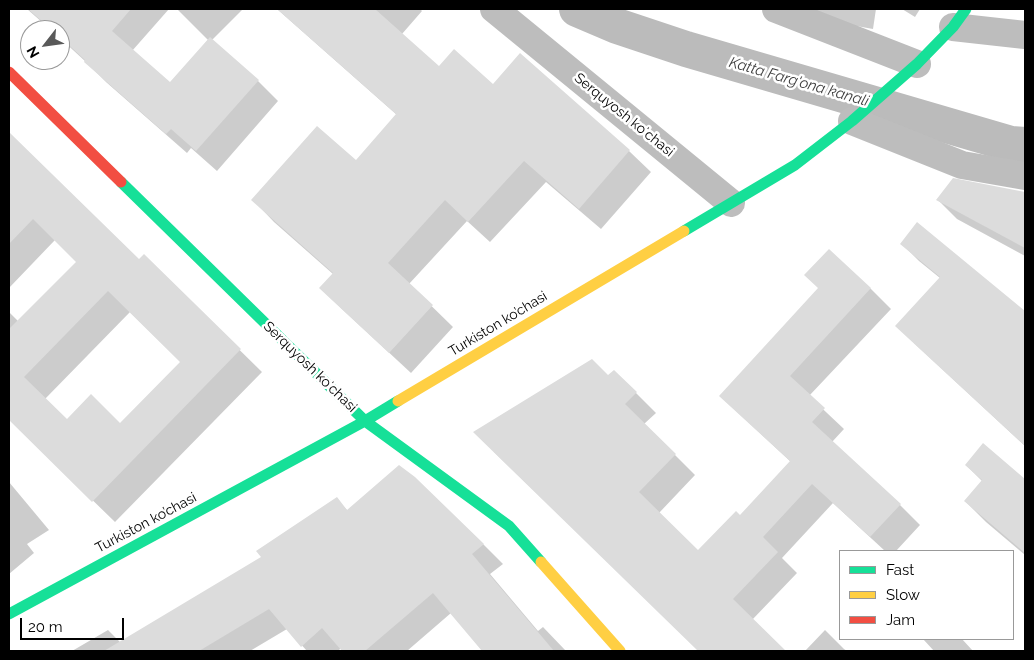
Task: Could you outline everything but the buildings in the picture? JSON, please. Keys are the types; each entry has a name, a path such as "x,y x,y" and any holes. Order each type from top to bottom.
{"main road":[{"name":"Turkiston ko’chasi","path":"9,614 365,421 795,165 852,121 917,64 960,18"},
{"name":"Serquyosh koʻchasi","path":"9,72 365,421 509,526 620,651"}],"street":[{"name":"Serquyosh koʻchasi","path":"494,9 731,203"},
{"path":"776,9 917,64"},
{"path":"960,18 1025,35"},
{"path":"852,121 962,165 1025,176"}],"waterway":[{"name":"Katta Farg'ona kanali","path":"577,9 617,26 686,49 1011,144 1025,145"}],"traffic: fast":[{"path":"684,231 795,165 852,121 917,64 953,27 966,9"},
{"path":"121,182 365,421 509,526 541,562"},
{"path":"9,614 365,421 398,401"}],"traffic: slow":[{"path":"398,401 684,231"},
{"path":"541,562 620,651"}],"traffic: jam":[{"path":"9,72 121,182"}]}
